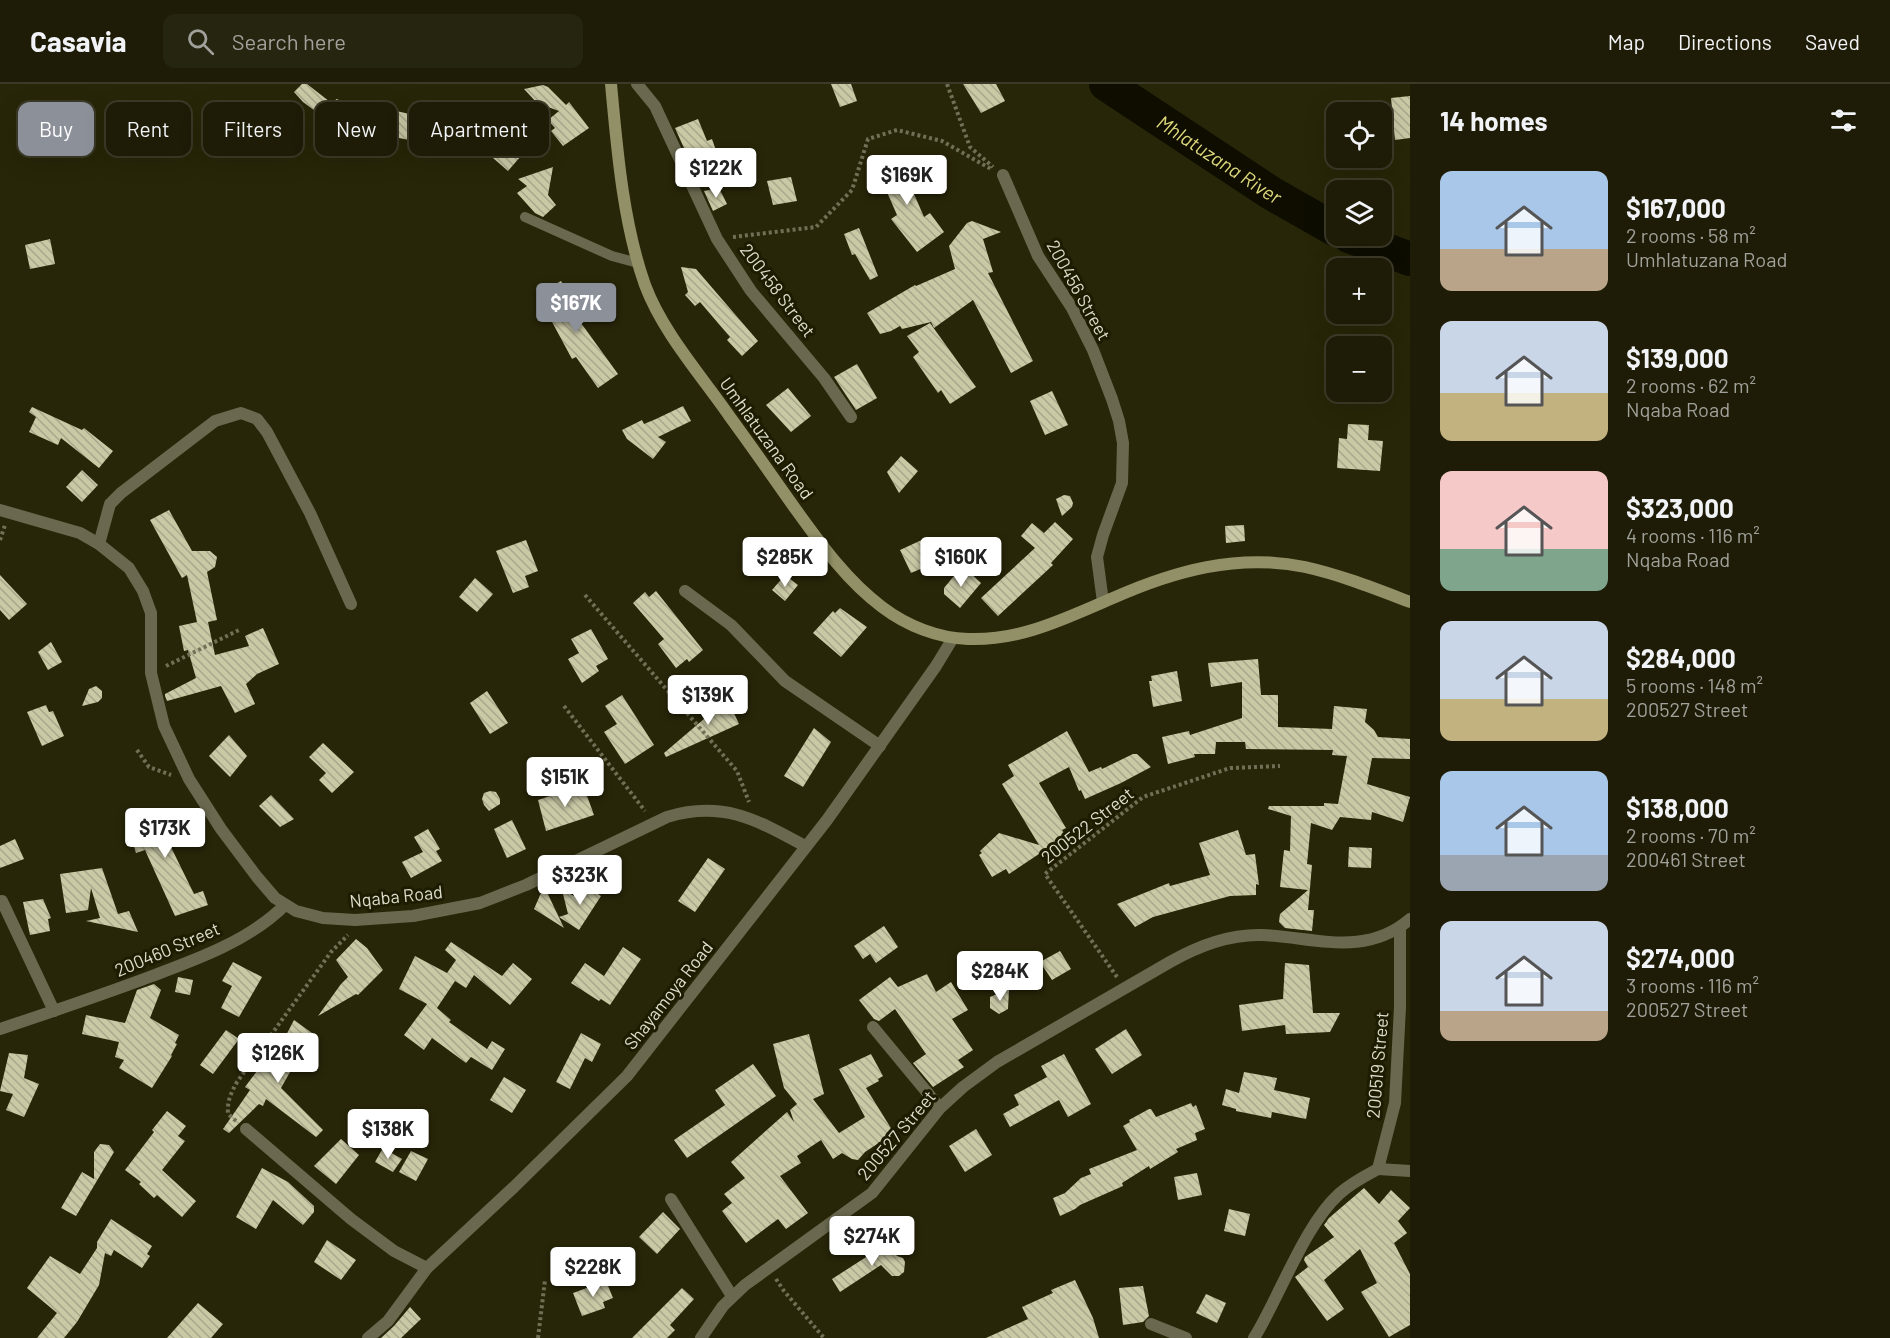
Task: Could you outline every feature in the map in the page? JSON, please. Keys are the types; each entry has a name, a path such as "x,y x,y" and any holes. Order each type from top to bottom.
{"street":[{"name":"Umhlatuzana Road","path":"611,84 620,176 638,263 653,303 681,348 824,549 862,590 882,607 918,628 953,638 990,639 1042,628 1151,581 1180,572 1220,563 1258,562 1304,567 1356,582 1410,602"},
{"name":"200458 Street","path":"637,84 655,106 717,239 751,291 824,378 851,417"},
{"name":"200456 Street","path":"1003,176 1038,256 1072,308 1093,350 1119,421 1123,443 1122,483 1102,535 1097,557 1103,602"},
{"path":"99,544 110,504 122,493 215,421 242,413 257,419 267,432 310,513 351,604"},
{"name":"Nqaba Road","path":"0,510 64,527 99,544 129,568 143,591 151,613 152,673 164,726 189,778 242,858 275,898 296,911 323,918 363,919 413,916 480,903 526,885 654,823 685,811 702,810 737,814 756,820 805,846"},
{"path":"685,591 725,620 785,681 880,746"},
{"name":"Shayamoya Road","path":"368,1338 388,1321 427,1268 514,1187 627,1076 827,820 936,666 953,638"},
{"path":"2,901 54,1011"},
{"name":"200460 Street","path":"0,1029 194,961 272,919 285,905"},
{"name":"200527 Street","path":"701,1338 732,1296 872,1193 940,1108 997,1062 1191,950 1232,937 1261,935 1341,944 1368,940 1405,923"},
{"name":"200519 Street","path":"1378,1169 1395,1103 1405,923"},
{"path":"873,1027 940,1108"},
{"path":"246,1129 368,1232 394,1251 427,1268"},
{"path":"1254,1338 1304,1243 1322,1214 1346,1189 1378,1169 1410,1171"},
{"path":"671,1199 732,1296"},
{"path":"1151,1323 1186,1338"}],"lane":[{"path":"525,217 612,256 638,263"}],"path":[{"path":"947,84 970,147 1003,176"},
{"path":"717,239 816,227 852,190 868,139 897,130 942,141 1003,176"},
{"path":"585,596 737,771 756,820"},
{"path":"152,673 239,630"},
{"path":"564,706 654,823"},
{"path":"137,750 149,766 164,774 189,778"},
{"name":"200522 Street","path":"1124,988 1044,874 1143,797 1230,768 1280,766"},
{"path":"246,1129 228,1114 229,1096 331,952 363,919"},
{"path":"770,1268 784,1291 824,1338"},
{"path":"538,1338 545,1280"}],"building":[{"path":"302,84 307,84 330,102 315,102 315,111 294,92"},
{"path":"831,84 851,84 857,101 840,107"},
{"path":"963,84 996,84 1005,101 981,113"},
{"path":"543,85 548,87 566,105 569,102 589,128 563,146 551,131 555,128 549,121 559,111 549,107 549,102 536,102 524,89"},
{"path":"1410,96 1410,138 1395,140 1391,98"},
{"path":"397,111 409,114 409,140 397,138"},
{"path":"698,119 707,141 712,139 725,176 701,186 675,128"},
{"path":"902,155 909,169 904,171 924,217 930,213 944,232 917,252 891,219 897,215 876,167"},
{"path":"493,156 521,156 508,171"},
{"path":"553,167 548,195 556,205 543,217 535,213 517,193 527,186 518,179"},
{"path":"791,177 797,201 773,205 767,181"},
{"path":"719,188 727,204 713,211 704,191"},
{"path":"972,221 1001,232 983,239 993,272 988,273 1033,361 1011,373 973,300 934,328 931,322 902,329 900,326 880,334 867,313 915,285 955,269 949,246 967,223"},
{"path":"859,228 878,276 870,280 855,254 852,255 844,234"},
{"path":"50,239 55,264 30,269 25,245"},
{"path":"681,267 696,269 758,341 742,356 727,340 730,337 700,302 695,306 685,295 688,292"},
{"path":"561,281 584,322 581,323 618,374 598,388 576,357 572,359 537,294"},
{"path":"930,323 976,387 950,404 941,390 938,393 913,357 919,352 907,336"},
{"path":"857,364 877,398 856,410 834,377"},
{"path":"788,388 811,416 791,432 766,405"},
{"path":"1052,391 1068,425 1045,435 1030,401"},
{"path":"683,406 691,421 658,437 666,442 653,459 627,439 622,430 642,420 644,424"},
{"path":"32,407 82,430 84,428 113,451 99,468 61,438 58,445 29,432 36,417 29,412"},
{"path":"1348,424 1369,425 1368,440 1383,441 1380,471 1337,468 1339,438 1347,439"},
{"path":"901,456 918,471 899,493 887,472"},
{"path":"82,470 98,485 82,502 66,487"},
{"path":"1064,495 1070,496 1073,503 1072,507 1062,516 1056,499"},
{"path":"169,510 192,551 210,551 217,557 215,567 207,572 217,620 208,622 215,655 249,646 245,636 263,628 279,664 257,674 246,684 255,704 235,713 221,686 167,701 165,696 196,678 188,650 184,651 179,626 197,622 187,575 182,578 150,520"},
{"path":"1055,522 1073,539 1051,563 1053,565 998,616 981,598 1035,548 1021,536 1032,523 1044,533"},
{"path":"1244,525 1245,541 1226,543 1225,526"},
{"path":"926,538 937,562 911,573 900,550"},
{"path":"526,540 538,571 525,576 529,587 513,593 496,551"},
{"path":"967,570 981,583 960,608 944,594 944,588 958,571 962,575"},
{"path":"0,575 27,604 9,620 0,610"},
{"path":"785,575 798,585 785,601 772,590"},
{"path":"475,578 493,594 477,612 459,597"},
{"path":"656,591 703,650 689,662 687,659 676,668 658,644 664,639 633,603 645,592 649,597"},
{"path":"840,608 867,627 841,657 813,633 833,611 835,613"},
{"path":"591,629 608,659 596,666 599,671 582,683 568,659 579,653 571,639"},
{"path":"51,642 62,662 48,670 38,652"},
{"path":"1258,659 1261,695 1278,695 1278,727 1332,729 1334,706 1367,709 1365,722 1378,737 1410,739 1410,759 1372,758 1367,784 1410,797 1403,822 1372,812 1371,820 1340,817 1332,830 1311,823 1307,864 1312,865 1308,910 1314,910 1312,931 1285,928 1279,922 1280,914 1308,890 1280,887 1284,850 1290,851 1291,816 1268,809 1269,806 1338,804 1347,756 1332,755 1333,750 1246,749 1245,742 1216,742 1215,754 1194,754 1195,757 1168,764 1162,737 1189,731 1190,735 1242,718 1242,682 1211,687 1208,663"},
{"path":"1177,671 1182,701 1153,707 1149,681 1152,681 1151,676"},
{"path":"96,686 102,691 102,698 98,702 82,706 89,689"},
{"path":"487,691 508,723 490,734 470,703"},
{"path":"622,695 654,745 625,764 604,732 617,724 605,706"},
{"path":"726,696 739,724 666,757 664,753 711,713 707,705"},
{"path":"46,705 49,712 53,711 64,736 42,746 27,712"},
{"path":"814,728 831,742 803,787 784,776"},
{"path":"1067,731 1089,772 1101,767 1102,769 1133,754 1137,754 1151,767 1085,799 1069,767 1039,783 1066,828 1062,830 1066,836 1009,874 1006,869 992,877 979,855 982,853 980,851 999,833 1039,845 1002,784 1014,776 1008,765"},
{"path":"229,735 247,756 230,777 209,756"},
{"path":"323,743 354,772 332,793 319,780 326,773 309,757"},
{"path":"583,785 594,815 546,831 538,800"},
{"path":"496,792 500,804 489,811 482,799 484,793"},
{"path":"271,795 294,819 280,827 259,806"},
{"path":"166,808 180,838 169,843 194,894 203,891 208,905 175,916 145,850 136,853 126,822"},
{"path":"512,820 526,849 507,858 494,829"},
{"path":"428,829 440,849 436,851 442,861 411,878 402,862 423,852 414,837"},
{"path":"1238,830 1246,855 1255,854 1259,885 1256,884 1256,895 1230,896 1153,917 1135,927 1117,904 1169,883 1170,886 1210,875 1199,843"},
{"path":"15,839 24,859 0,868 0,846"},
{"path":"1349,847 1372,848 1371,868 1348,867"},
{"path":"708,858 725,869 695,912 678,901"},
{"path":"102,868 118,914 129,911 138,932 86,921 100,918 91,888 88,910 66,913 60,874"},
{"path":"582,884 601,896 579,930 559,917 568,914 562,890 574,896"},
{"path":"544,886 564,928 534,909"},
{"path":"43,899 51,918 48,919 50,931 30,935 23,902"},
{"path":"884,926 898,947 876,963 870,954 863,959 854,946"},
{"path":"356,939 367,948 383,970 358,995 356,994 318,1016 348,977 336,960"},
{"path":"451,942 502,976 513,963 532,979 510,1005 474,975 466,988 455,981 437,1008 451,1020 449,1022 487,1049 492,1041 505,1049 492,1070 471,1057 466,1063 432,1038 424,1050 404,1035 427,1004 399,989 415,956 447,973 456,960 445,950"},
{"path":"623,947 641,959 610,1005 601,999 599,1001 571,983 585,963 604,976"},
{"path":"1060,951 1071,969 1052,980 1040,962"},
{"path":"233,962 262,977 239,1017 221,1008 232,986 222,981"},
{"path":"1285,963 1309,965 1313,1013 1340,1013 1330,1032 1286,1034 1285,1025 1242,1031 1239,1005 1283,999"},
{"path":"927,974 936,992 951,982 968,1010 952,1019 973,1050 958,1060 964,1067 933,1087 913,1063 926,1054 895,1009 879,1021 874,1019 859,1000 890,977 898,987"},
{"path":"178,977 193,980 190,995 175,992"},
{"path":"154,984 161,990 150,1018 179,1035 172,1056 152,1088 119,1068 124,1060 115,1057 119,1042 82,1034 86,1015 125,1023 137,990"},
{"path":"1009,989 1008,1009 999,1014 990,1008 990,997"},
{"path":"294,1020 312,1033 281,1088 323,1130 316,1137 266,1099 263,1106 259,1104 229,1133 223,1129 250,1090 245,1087 260,1067 267,1072"},
{"path":"1126,1029 1142,1055 1112,1074 1095,1049"},
{"path":"226,1030 239,1039 213,1074 200,1065"},
{"path":"581,1033 601,1044 592,1062 585,1058 570,1089 556,1082"},
{"path":"809,1034 824,1094 813,1099 839,1133 865,1117 839,1069 871,1054 883,1076 866,1088 894,1133 865,1152 858,1160 842,1153 833,1159 821,1140 797,1156 801,1163 780,1176 808,1213 786,1229 778,1219 746,1243 722,1211 732,1203 724,1194 745,1178 731,1162 787,1112 794,1122 790,1110 797,1104 784,1088 773,1044"},
{"path":"9,1053 28,1055 24,1078 39,1084 24,1117 6,1110 13,1094 0,1091"},
{"path":"1064,1054 1091,1104 1068,1117 1059,1100 1010,1127 1003,1114 1019,1105 1014,1095 1047,1077 1041,1066"},
{"path":"753,1064 776,1096 687,1158 674,1140 725,1105 715,1090"},
{"path":"1244,1072 1277,1078 1274,1090 1310,1098 1306,1119 1272,1112 1271,1118 1236,1111 1236,1109 1222,1105 1226,1089 1239,1093"},
{"path":"504,1077 526,1090 512,1113 490,1100"},
{"path":"1191,1103 1193,1107 1196,1105 1205,1129 1195,1133 1197,1140 1176,1149 1178,1152 1150,1169 1149,1166 1122,1183 1123,1186 1060,1216 1053,1198 1065,1193 1081,1178 1091,1174 1089,1169 1137,1150 1123,1126 1130,1122 1129,1120 1149,1109 1156,1117"},
{"path":"167,1111 186,1126 178,1136 185,1141 162,1170 196,1201 182,1217 157,1195 154,1198 139,1184 141,1182 125,1170"},
{"path":"976,1129 992,1155 965,1172 949,1146"},
{"path":"341,1139 359,1155 336,1184 314,1166"},
{"path":"100,1144 109,1145 114,1152 76,1216 61,1208 82,1172 94,1179 94,1152"},
{"path":"383,1148 402,1159 393,1172 375,1162"},
{"path":"411,1151 428,1159 416,1181 399,1172"},
{"path":"262,1168 288,1182 314,1206 314,1212 303,1225 273,1200 256,1229 236,1217"},
{"path":"1197,1173 1202,1195 1178,1200 1174,1177"},
{"path":"1364,1188 1379,1204 1391,1190 1410,1208 1398,1221 1407,1233 1394,1243 1410,1274 1410,1325 1389,1337 1361,1292 1377,1283 1360,1249 1324,1280 1344,1309 1327,1321 1295,1277 1308,1267 1304,1260 1305,1257 1334,1237 1324,1225 1329,1218"},
{"path":"1229,1209 1250,1214 1245,1236 1224,1231"},
{"path":"663,1212 680,1229 657,1254 639,1237"},
{"path":"111,1219 152,1246 147,1254 150,1256 142,1268 114,1250 111,1256 105,1253 99,1285 77,1322 64,1338 37,1338 57,1313 27,1288 50,1256 80,1274 97,1248 97,1242"},
{"path":"327,1240 356,1260 341,1280 314,1262"},
{"path":"888,1243 897,1256 903,1258 904,1272 899,1276 892,1276 881,1265 840,1292 832,1279"},
{"path":"1075,1280 1093,1318 1099,1338 986,1338 1028,1319 1022,1307 1053,1293 1051,1290"},
{"path":"606,1281 613,1298 603,1302 605,1308 582,1316 573,1293"},
{"path":"1143,1286 1149,1316 1143,1322 1123,1325 1119,1288"},
{"path":"682,1288 694,1299 670,1325 675,1330 667,1338 632,1338"},
{"path":"1206,1294 1226,1303 1217,1323 1196,1313"},
{"path":"198,1303 223,1324 211,1338 167,1338"},
{"path":"410,1307 421,1319 401,1338 381,1338 394,1326"}],"waterway":[{"name":"Mhlatuzana River","path":"1106,84 1271,193 1326,224"},
{"name":"Mhlatuzana River","path":"1376,246 1410,259"}]}
